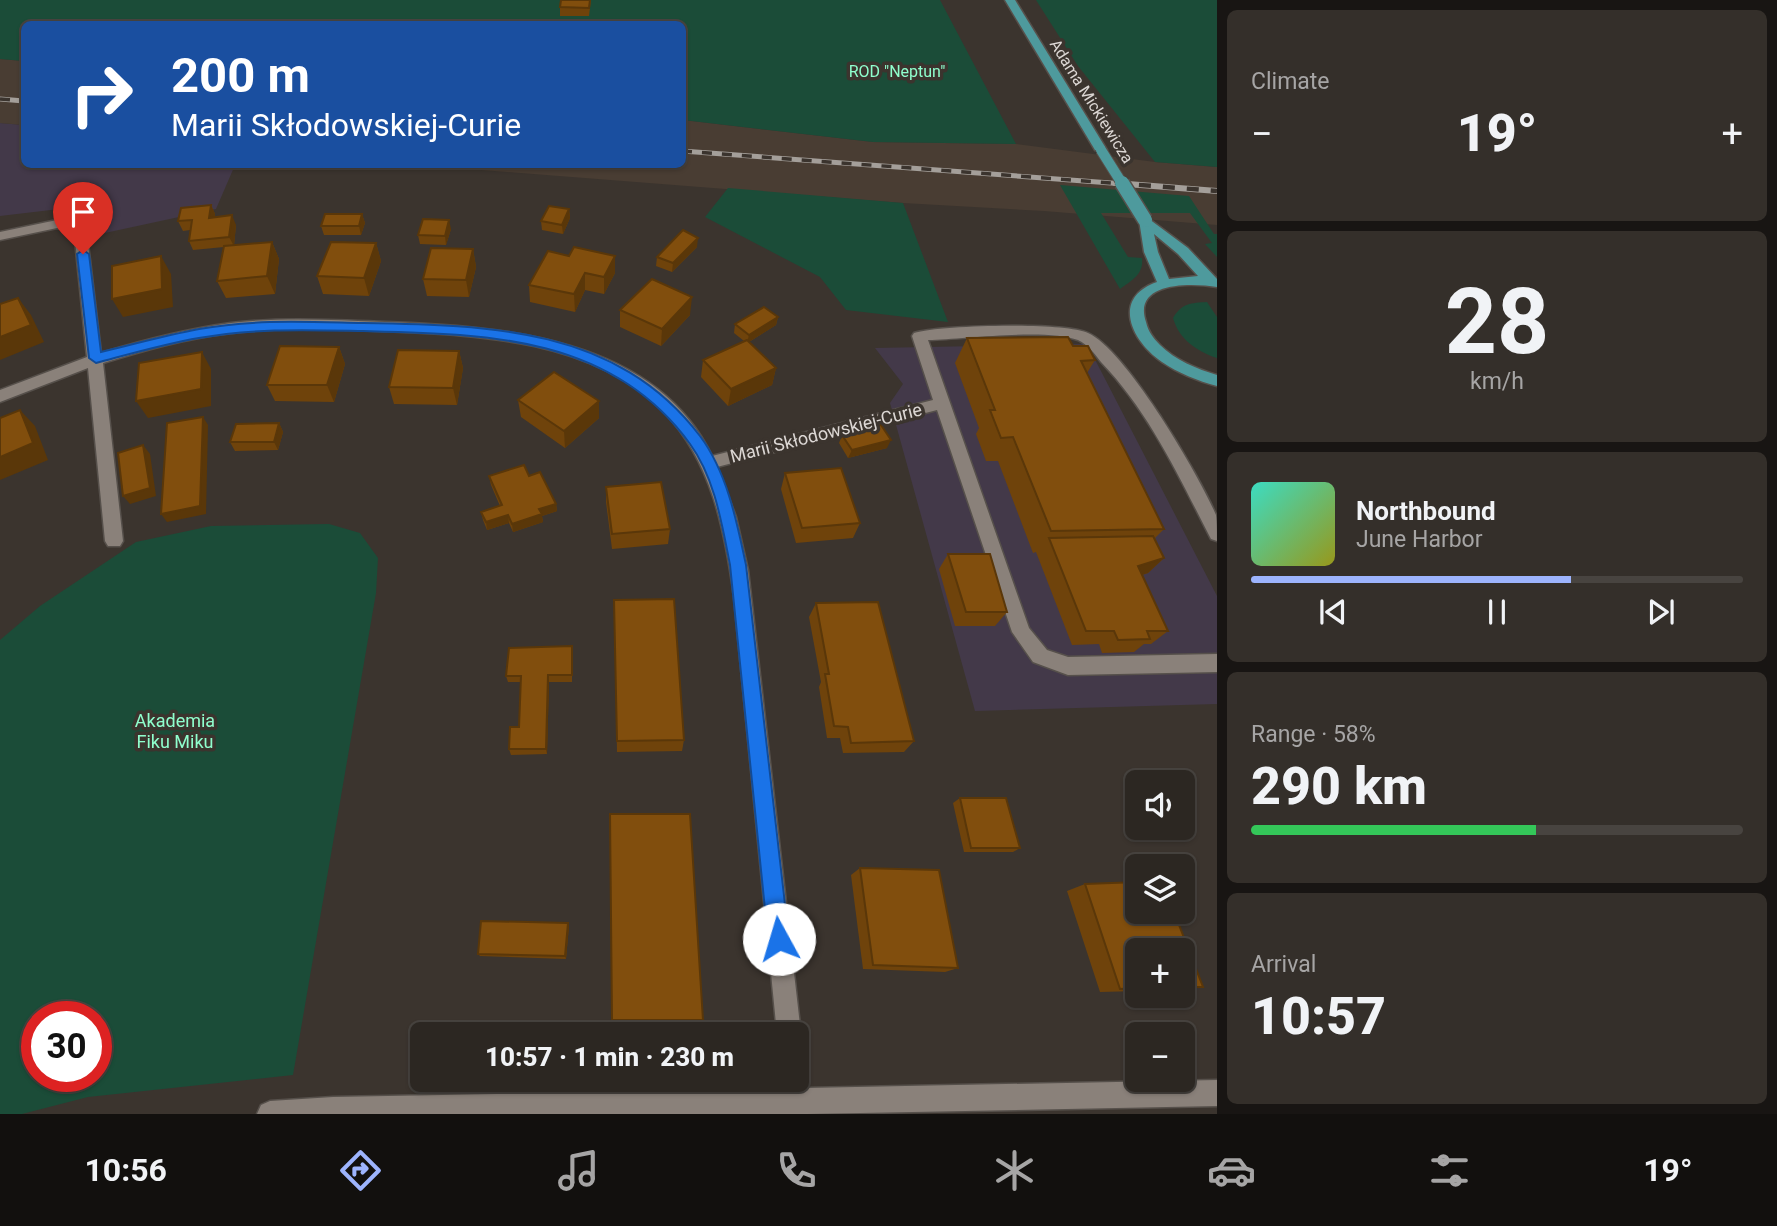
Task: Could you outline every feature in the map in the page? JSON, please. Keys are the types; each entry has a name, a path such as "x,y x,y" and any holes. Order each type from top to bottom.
{"main road":[{"name":"Adama Mickiewicza","path":"1010,0 1145,220 1213,282"},
{"name":"Adama Mickiewicza","path":"1145,220 1151,252 1164,283"},
{"path":"1213,282 1185,279 1164,283 1149,290 1139,300 1136,314 1141,331 1154,347 1173,362 1217,381"}],"street":[{"path":"0,236 57,224 80,227 114,541"},
{"name":"Marii Skłodowskiej-Curie","path":"0,396 96,358 199,333 265,325 451,329 520,337 575,350 646,389 678,419 709,463 729,522 738,565 788,1022"},
{"path":"1217,534 1141,399 1117,368 1085,337 1059,332 919,336 1021,632 1040,656 1068,666 1217,663"},
{"name":"Marii Skłodowskiej-Curie","path":"709,463 943,403"},
{"path":"270,1114 333,1110 794,1099 1217,1093"}],"shaded area":[{"path":"0,59 21,61 21,125 0,123"},
{"path":"686,120 873,142 1016,144 1217,167 1217,225 456,168 686,168"},
{"path":"0,123 21,125 21,168 234,168 216,209 91,236 93,212 85,206 0,216"},
{"path":"1087,344 1217,596 1217,704 975,711 890,403 903,384 875,348"}],"green space":[{"name":"ROD \"Neptun\"","path":"0,0 940,0 1016,144 873,142 686,120 686,21 21,21 21,61 0,59"},
{"path":"1036,0 1217,0 1217,167 1155,162 1078,66"},
{"path":"1060,185 1189,196 1214,234 1217,234 1217,257 1205,244 1212,243 1190,213 1101,213 1128,257 1142,258 1139,272 1120,289"},
{"path":"728,188 903,203 948,322 846,310 820,277 705,217"},
{"path":"1207,302 1217,317 1217,358 1189,343 1179,332 1173,318 1187,305"},
{"name":"Akademia Fiku Miku","path":"329,524 360,533 378,558 376,593 293,1075 88,1097 22,1114 0,1114 0,640 40,606 136,542 211,526"}],"building":[{"path":"561,0 590,0 589,8 560,7"},
{"path":"211,205 209,218 232,215 229,237 189,241 192,220 178,221 181,208"},
{"path":"549,206 569,209 562,225 541,221"},
{"path":"325,214 362,214 359,226 321,226"},
{"path":"423,219 449,220 445,236 418,235"},
{"path":"683,230 698,238 673,263 657,257"},
{"path":"272,242 267,276 217,281 224,246"},
{"path":"331,242 376,243 364,278 317,276"},
{"path":"574,247 615,256 604,277 585,273 574,294 529,285 548,251 569,256"},
{"path":"431,248 473,249 466,280 423,279"},
{"path":"161,256 162,289 112,299 112,266"},
{"path":"652,279 692,297 662,329 620,310"},
{"path":"18,298 31,325 0,337 0,304"},
{"path":"764,307 778,317 749,335 735,324"},
{"path":"1068,337 1073,346 1088,346 1095,360 1081,361 1164,529 1051,531 1013,437 1001,438 990,410 995,410 967,338"},
{"path":"747,340 776,368 731,389 703,360"},
{"path":"280,346 339,347 327,385 267,385"},
{"path":"398,350 459,351 453,388 389,387"},
{"path":"202,352 201,389 136,401 139,363"},
{"path":"554,372 599,401 564,431 518,400"},
{"path":"20,410 33,443 0,457 0,418"},
{"path":"203,417 200,506 161,514 167,423"},
{"path":"279,423 274,442 230,442 236,424"},
{"path":"881,425 891,440 852,450 842,435"},
{"path":"143,445 150,488 123,496 118,453"},
{"path":"524,465 529,476 540,472 556,504 539,509 542,514 512,524 508,515 486,522 481,512 502,505 489,476"},
{"path":"841,468 860,523 802,528 785,473"},
{"path":"661,482 670,529 612,534 606,487"},
{"path":"1153,536 1164,558 1138,566 1168,631 1147,631 1150,639 1118,640 1114,631 1086,631 1049,538"},
{"path":"948,554 990,554 1007,612 966,612"},
{"path":"674,599 684,740 617,741 614,600"},
{"path":"878,602 914,741 851,743 848,727 834,726 825,674 829,674 816,603"},
{"path":"572,646 572,675 548,675 546,749 509,749 510,727 519,727 521,676 506,676 509,648"},
{"path":"960,798 1006,798 1020,848 971,848"},
{"path":"610,814 690,814 703,1020 612,1020"},
{"path":"860,868 939,870 958,968 873,965"},
{"path":"1125,882 1125,924 1179,924 1184,938 1125,938 1125,989 1120,989 1085,884"},
{"path":"481,921 568,923 565,956 478,954"},
{"path":"1195,966 1203,987 1195,987"}],"railway":[{"path":"0,99 21,101"},
{"path":"686,151 1138,185"},
{"path":"1115,183 1217,191"}],"route":[{"path":"83,254 96,358 199,333 265,325 451,329 544,341 575,350 622,373 663,402 696,441 709,463 729,522 738,565 779,939"}]}
